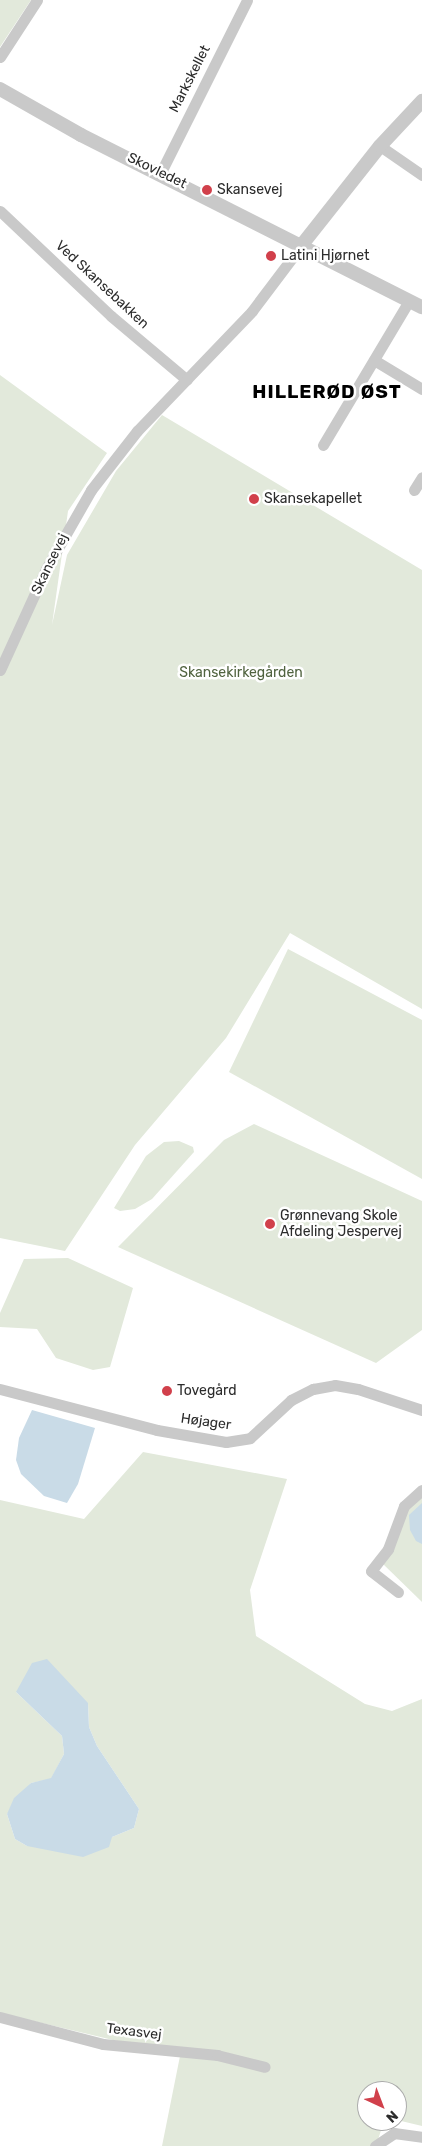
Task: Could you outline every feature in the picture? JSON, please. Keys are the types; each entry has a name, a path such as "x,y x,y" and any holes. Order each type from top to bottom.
{"street":[{"path":"0,57 37,0"},
{"name":"Markskellet","path":"160,172 247,0"},
{"name":"Skovledet","path":"0,89 81,135 160,172 416,304"},
{"name":"Skansevej","path":"0,670 46,569 91,490 137,431 252,311 380,146 422,101"},
{"path":"380,146 422,176"},
{"name":"Ved Skansebakken","path":"0,211 111,316 186,380"},
{"path":"323,445 374,360 416,304"},
{"path":"374,360 422,389"},
{"path":"414,490 422,477"},
{"name":"Højager","path":"0,1389 157,1430 226,1442 250,1438 291,1400 313,1388 335,1385 358,1389 422,1410"},
{"path":"398,1592 371,1571 388,1550 404,1506 422,1490"},
{"name":"Texasvej","path":"0,2017 103,2044 217,2055 265,2067"},
{"path":"375,2146 394,2133 422,2136"}],"green space":[{"path":"0,0 31,0 0,47"},
{"name":"Skansekirkegården","path":"0,375 107,453 68,511 52,625 67,555 116,471 162,415 422,570 422,1009 290,933 226,1038 135,1145 65,1251 0,1238"},
{"path":"288,949 422,1020 422,1179 229,1072"},
{"name":"Grønnevang Skole Afdeling Jespervej","path":"254,1124 422,1201 422,1330 376,1363 118,1247 224,1140"},
{"path":"179,1141 193,1147 194,1152 152,1199 135,1209 120,1211 114,1208 146,1156 164,1142"},
{"path":"68,1258 133,1288 110,1367 93,1370 56,1358 37,1329 0,1327 0,1313 24,1259"},
{"path":"143,1452 287,1479 250,1590 256,1636 365,1704 392,1711 422,1699 422,2126 407,2122 407,2081 357,2081 357,2131 381,2131 376,2146 162,2146 180,2056 0,2013 0,1500 84,1519","holes":["16,1692 88,1703 89,1727 97,1746 139,1809 134,1828 112,1837 27,1846 15,1839 7,1814 31,1783 51,1779 64,1754 62,1736"]},
{"path":"422,1495 422,1602 382,1563 407,1507"}],"water":[{"path":"32,1410 95,1428 78,1484 67,1503 44,1496 21,1474 16,1460 19,1438"},
{"path":"422,1503 422,1544 416,1541 410,1530 409,1515"},
{"path":"47,1659 88,1703 89,1727 97,1746 139,1809 134,1828 112,1837 109,1847 83,1857 27,1846 15,1839 7,1814 14,1798 31,1783 51,1778 64,1754 62,1736 16,1692 32,1663"}],"place":[{"name":"Skansevej","path":"207,190"},
{"name":"Latini Hjørnet","path":"271,256"},
{"name":"Skansekapellet","path":"254,499"},
{"name":"Grønnevang Skole Afdeling Jespervej","path":"270,1224"},
{"name":"Tovegård","path":"167,1391"}],"district":[{"name":"HILLERØD ØST","path":"327,392"}]}
